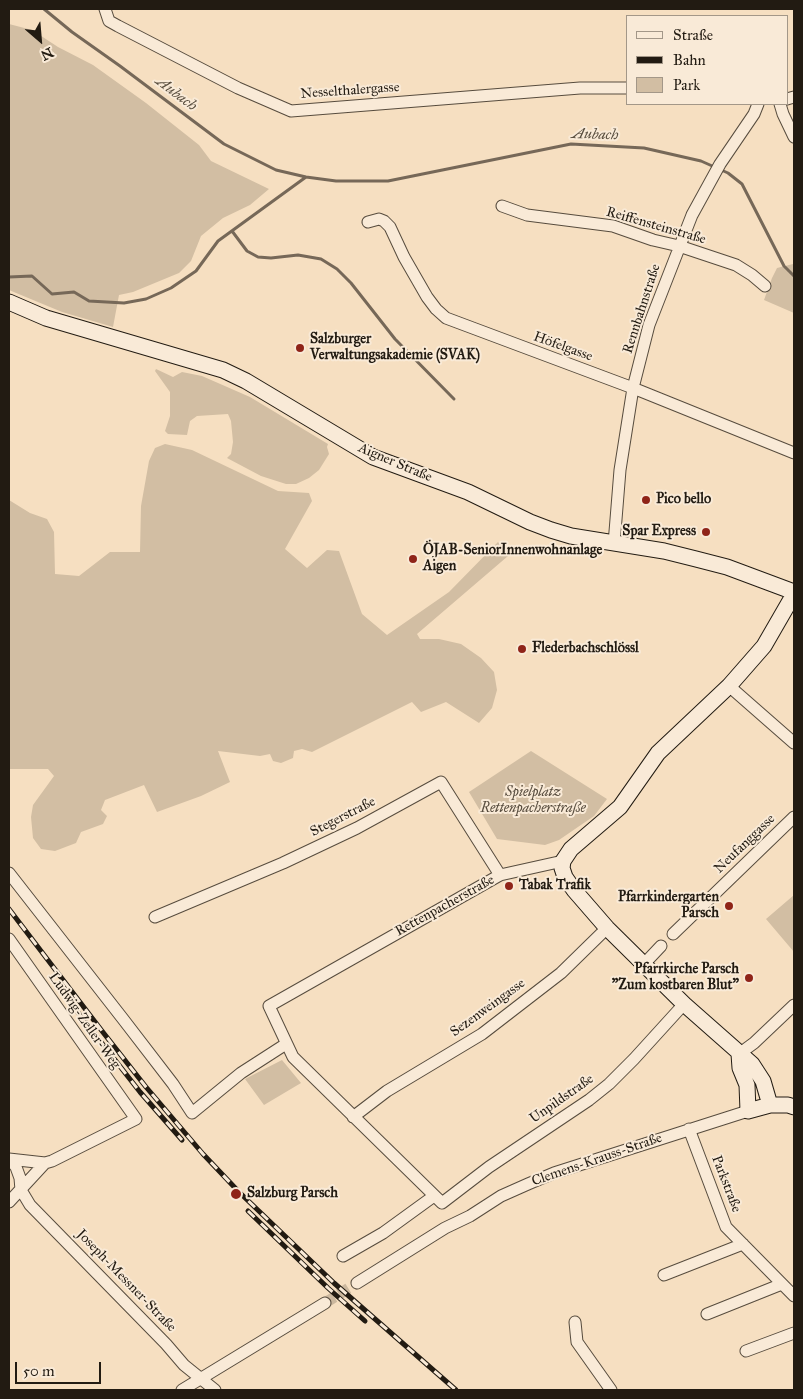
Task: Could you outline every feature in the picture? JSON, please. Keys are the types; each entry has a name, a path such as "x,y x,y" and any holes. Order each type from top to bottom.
{"main road":[{"name":"Aigner Straße","path":"9,302 46,318 223,370 261,389 373,457 468,492 544,528 571,536 664,551 704,561 727,567 794,593"},
{"path":"770,1105 763,1080 752,1064 684,1004 607,928 586,905 565,877 562,868 563,861 571,849 620,807 658,753 729,686 764,646 794,593"},
{"path":"739,1054 740,1068 747,1085 748,1110"},
{"name":"Clemens-Krauss-Straße","path":"748,1110 770,1105 788,1104 794,1107"}],"street":[{"name":"Nesselthalergasse","path":"105,9 109,21 118,26 238,88 291,111 580,88 626,88"},
{"name":"Rennbahnstraße","path":"614,544 620,470 633,388 649,325 692,215 718,168 751,119 758,105"},
{"path":"780,105 782,114 794,137"},
{"name":"Reiffensteinstraße","path":"502,206 527,215 613,226 653,240 679,246 747,271 765,286"},
{"name":"Höfelgasse","path":"368,222 384,221 390,227 404,257 427,297 436,310 446,318 633,388 794,453"},
{"path":"729,686 794,743"},
{"name":"Stegerstraße","path":"155,917 358,828 441,782 500,875"},
{"name":"Neufanggasse","path":"674,934 794,817"},
{"name":"Rettenpacherstraße","path":"438,1199 293,1057 269,1006 500,875 563,861"},
{"path":"9,873 124,1019 173,1084 192,1113 240,1073 286,1044"},
{"name":"Sezenweingasse","path":"353,1117 387,1091 482,1034 561,973 607,928"},
{"name":"Ludwig-Zeller-Weg","path":"9,939 79,1041 136,1119 45,1163"},
{"path":"644,964 661,946"},
{"name":"Unpildstraße","path":"438,1199 570,1114 596,1095 634,1059 684,1004"},
{"path":"739,1054 754,1043 794,1005"},
{"name":"Clemens-Krauss-Straße","path":"357,1283 445,1228 470,1216 495,1199 554,1172 748,1110"},
{"name":"Parkstraße","path":"689,1129 726,1227 794,1296"},
{"path":"9,1159 45,1163"},
{"path":"9,1159 16,1167 20,1178 21,1190"},
{"path":"9,1202 45,1163"},
{"name":"Joseph-Messner-Straße","path":"21,1190 30,1205 151,1328 184,1365 215,1390"},
{"path":"343,1256 438,1199"},
{"path":"664,1275 743,1244"},
{"path":"707,1314 782,1284"},
{"path":"182,1390 325,1303"},
{"path":"575,1322 578,1342 611,1390"},
{"path":"746,1351 794,1333"}],"green space":[{"path":"9,24 32,30 58,47 93,65 146,103 199,145 211,161 269,189 250,205 223,218 201,236 191,261 179,273 133,292 119,295 113,327 62,312 9,290"},
{"path":"793,264 794,313 764,300 777,268"},
{"path":"156,369 173,377 182,372 202,376 250,397 328,444 329,454 319,470 309,478 296,484 286,484 261,476 227,458 231,454 233,442 231,421 228,414 197,416 190,421 187,435 168,434 165,431 170,416 170,392 155,371"},
{"path":"165,444 192,450 278,491 309,493 312,501 285,549 307,568 327,550 339,551 362,614 387,635 449,592 498,542 508,556 417,634 420,639 439,639 461,644 481,658 494,672 497,690 492,708 479,723 446,702 421,712 412,702 312,752 302,749 294,751 293,758 281,763 273,761 270,754 260,756 218,751 230,782 201,796 157,812 144,785 105,800 101,810 107,816 103,824 81,832 76,843 55,851 41,849 33,838 31,817 33,805 54,776 48,769 9,769 9,500 30,513 47,519 54,532 55,574 79,576 110,552 140,552 141,506 149,461 155,448"},
{"name":"Spielplatz Rettenpacherstraße","path":"531,751 607,799 594,816 559,840 545,845 497,839 469,792"},
{"path":"794,895 794,952 766,919"},
{"path":"282,1060 301,1083 264,1105 245,1079"}],"waterway":[{"name":"Aubach","path":"44,9 72,32 224,144 276,170 306,177 336,181 388,181 571,144 644,148 701,161 728,173 742,184 784,266 794,276"},
{"name":"Aubach","path":"9,277 32,276 52,294 74,292 89,301 124,303 146,299 171,288 196,271 218,241 306,177"},
{"name":"Aubach","path":"232,231 247,251 258,257 271,258 298,255 321,259 337,269 351,283 395,339 454,399"}],"tunnel":[{"path":"325,1303 357,1283"}],"railway":[{"path":"9,909 146,1087 203,1154 239,1192 334,1283 456,1390"},
{"path":"76,1010 140,1092 182,1140"},
{"path":"248,1211 365,1321"}],"place":[{"name":"Salzburger Verwaltungsakademie (SVAK)","path":"300,348"},
{"name":"Pico bello","path":"646,500"},
{"name":"Spar Express","path":"706,532"},
{"name":"ÖJAB-SeniorInnenwohnanlage Aigen","path":"413,559"},
{"name":"Flederbachschlössl","path":"522,649"},
{"name":"Tabak Trafik","path":"509,886"},
{"name":"Pfarrkindergarten Parsch","path":"729,906"},
{"name":"Pfarrkirche Parsch \"Zum kostbaren Blut\"","path":"749,978"},
{"name":"Salzburg Parsch","path":"236,1194"}]}
